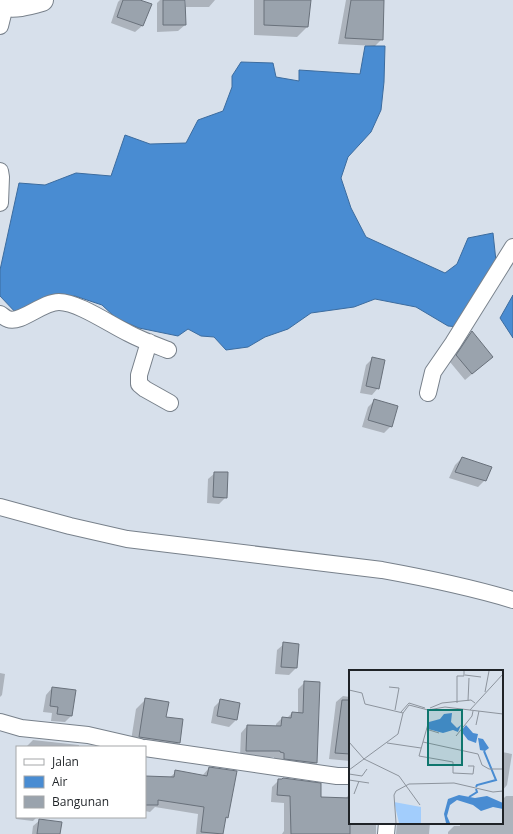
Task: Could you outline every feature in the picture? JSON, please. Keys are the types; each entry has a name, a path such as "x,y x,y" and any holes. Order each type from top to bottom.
{"main road":[{"path":"2,12 42,0"}],"street":[{"path":"0,171 0,203"},
{"path":"428,392 433,372 453,343 513,247"},
{"path":"0,314 8,319 20,319 43,306 58,302 66,303 84,310 129,334 168,350"},
{"path":"149,342 139,374 139,384 170,403"},
{"path":"0,507 127,539 382,570 416,576 513,600"},
{"path":"0,722 21,728 88,735 136,746"},
{"path":"146,748 337,776 349,776"}],"water":[{"path":"365,46 385,46 384,82 381,110 371,132 348,157 341,178 351,208 366,237 445,273 457,264 468,238 493,233 496,261 459,327 448,326 416,307 375,299 354,307 311,313 288,329 265,337 248,347 226,350 214,337 201,336 188,329 178,336 139,328 116,318 102,305 75,296 48,300 18,315 0,296 0,270 19,183 45,185 76,173 111,176 125,135 150,144 186,143 198,120 223,111 232,87 232,76 241,62 273,63 276,77 299,81 299,70 360,74"},
{"path":"513,295 513,338 500,318"}],"building":[{"path":"123,0 140,0 152,4 143,26 117,17"},
{"path":"163,0 185,0 186,25 163,25"},
{"path":"264,0 311,0 308,27 264,25"},
{"path":"351,0 384,0 383,40 345,38"},
{"path":"472,331 493,357 472,374 456,355"},
{"path":"372,357 385,360 379,389 366,386"},
{"path":"374,399 398,406 392,427 368,420"},
{"path":"462,457 492,467 486,481 455,472"},
{"path":"214,472 228,472 227,498 213,497"},
{"path":"283,642 299,644 297,668 281,667"},
{"path":"304,681 320,682 317,763 284,759 284,753 280,751 246,751 247,725 281,726 282,717 291,718 292,712 303,713"},
{"path":"52,687 76,690 72,716 57,714 58,707 50,706"},
{"path":"145,698 169,702 166,717 183,719 180,743 139,737"},
{"path":"220,699 240,703 237,720 217,716"},
{"path":"342,700 349,700 349,754 335,753"},
{"path":"209,767 237,771 228,818 226,817 223,834 201,832 204,807 158,800 158,805 146,805 146,776 174,777 175,770 207,776"},
{"path":"278,779 321,783 321,797 349,798 350,834 291,834 290,796 277,795"},
{"path":"39,819 62,822 60,834 37,834"}]}
